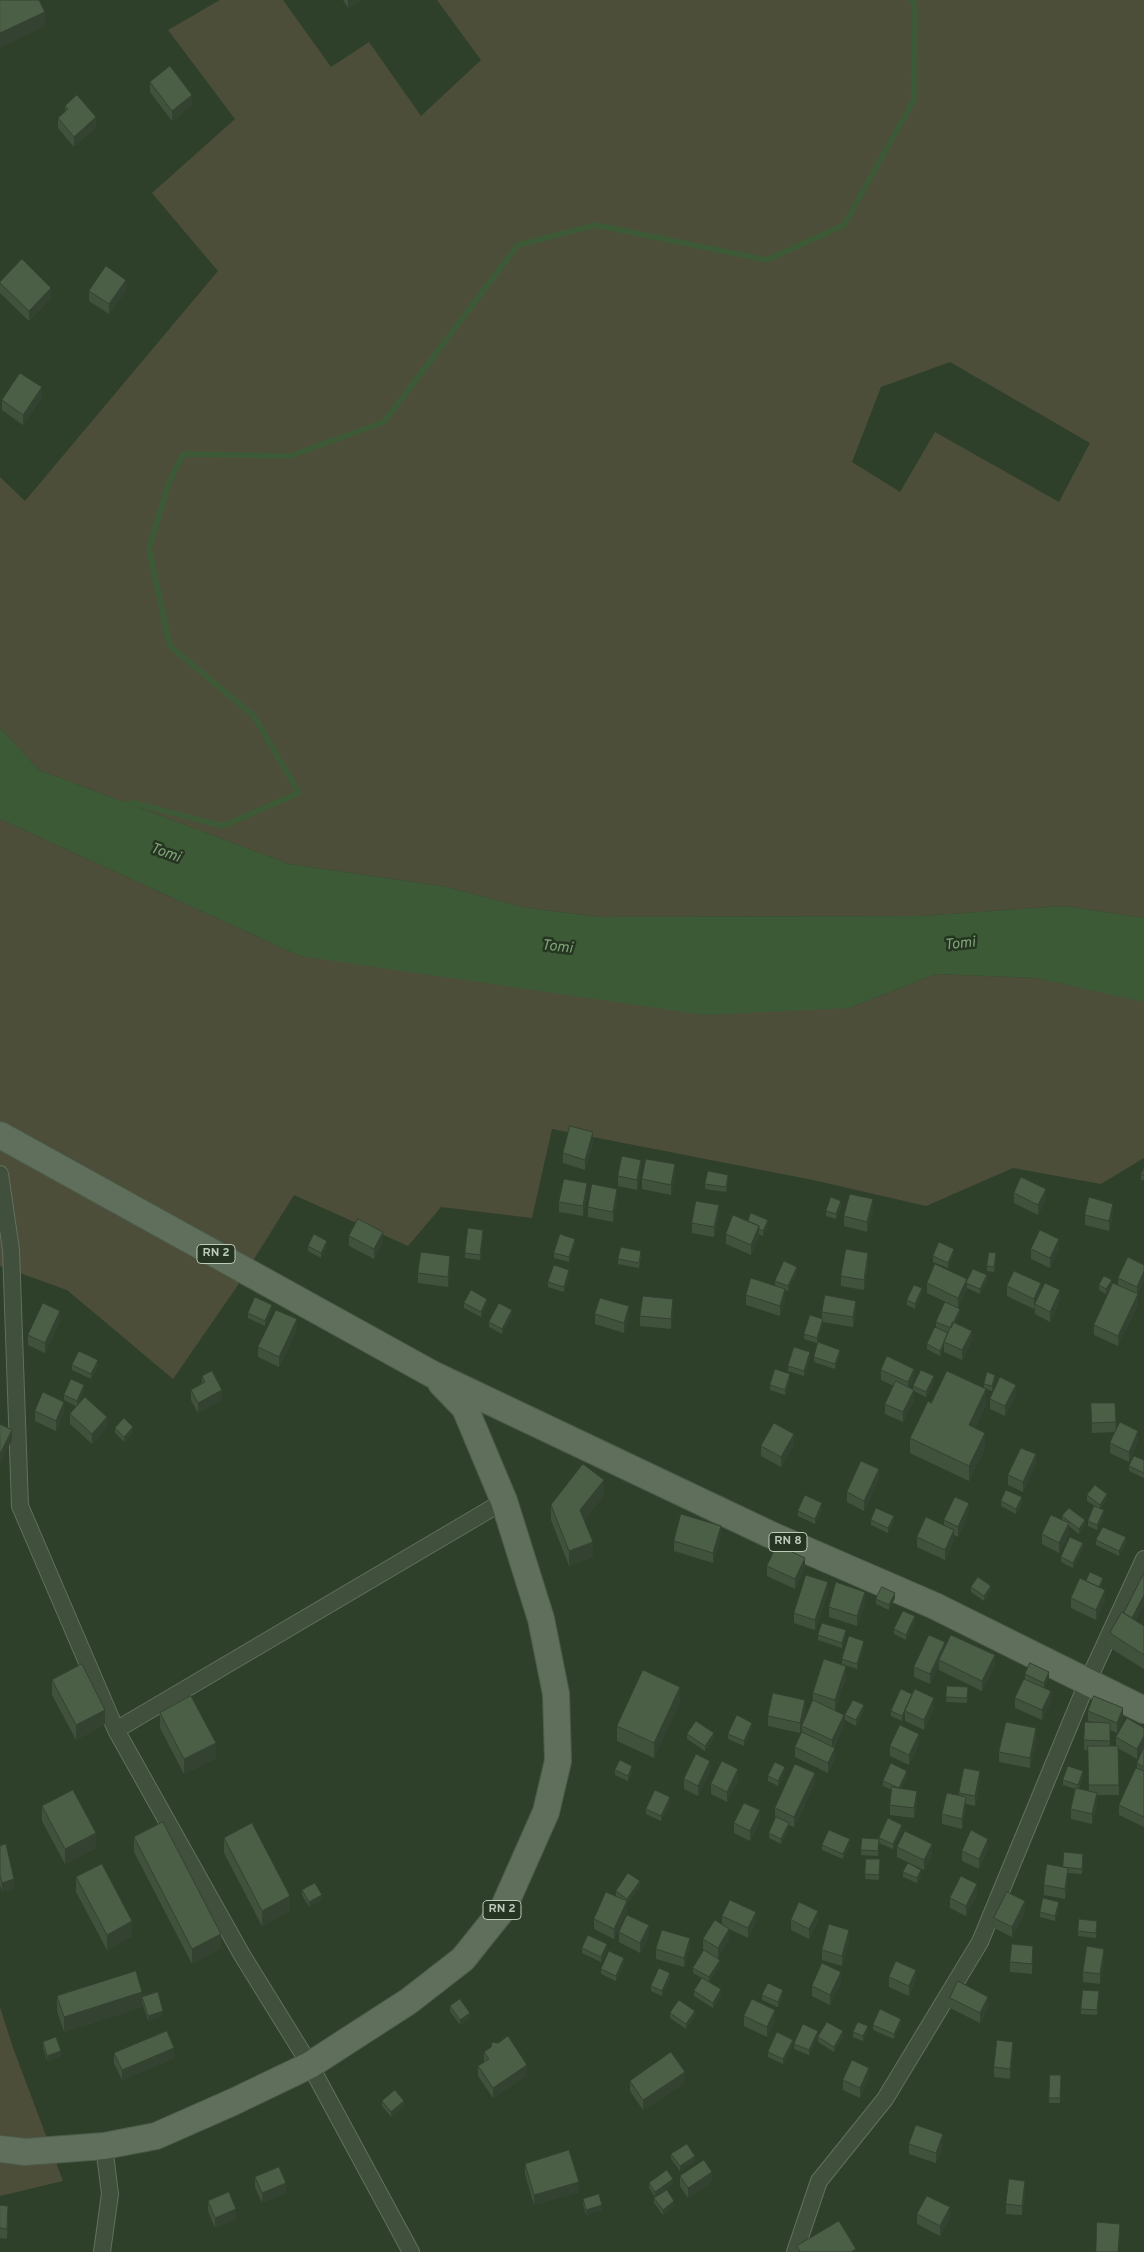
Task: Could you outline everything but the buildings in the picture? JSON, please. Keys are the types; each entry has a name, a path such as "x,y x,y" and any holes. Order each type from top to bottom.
{"main road":[{"name":"RN 2","path":"0,1134 432,1374 465,1408 504,1501 541,1620 556,1694 558,1760 546,1812 502,1909 463,1959 409,2001 310,2066 156,2136 104,2146 25,2152 0,2149"},
{"name":"RN 8","path":"432,1374 769,1534 936,1606 1144,1710"}],"street":[{"path":"0,1174 11,1250 20,1506 116,1730 242,1955 310,2066 411,2252"},
{"path":"116,1730 504,1501"},
{"path":"795,2252 819,2181 885,2099 980,1942 1087,1683 1144,1559"},
{"path":"102,2252 110,2194 104,2146"}],"shaded area":[{"path":"220,0 283,0 331,67 369,42 421,116 481,60 437,0 1144,0 1144,918 1064,906 922,916 600,917 526,908 447,887 289,864 39,770 0,728 0,477 25,501 218,271 152,193 235,119 168,30","holes":["950,362 1090,443 1059,502 935,432 900,492 852,462 881,387"]},
{"path":"0,819 300,956 849,1008 936,974 1036,978 1142,1001 1144,1002 1144,1158 1101,1184 1013,1168 926,1206 813,1180 552,1129 532,1218 441,1207 408,1246 294,1195 236,1288 173,1379 67,1290 0,1266"},
{"path":"0,2007 12,2045 63,2181 0,2196"}],"water":[{"name":"Tomi","path":"0,728 39,770 289,864 447,887 526,908 600,917 922,916 1064,906 1144,918 1144,1002 1036,978 936,974 849,1008 704,1015 300,956 0,819"}],"waterway":[{"path":"123,805 134,803 223,826 299,793 254,716 170,646 149,549 168,485 183,454 290,456 384,422 518,245 596,225 767,260 844,225 914,100 915,5 912,0"}]}
